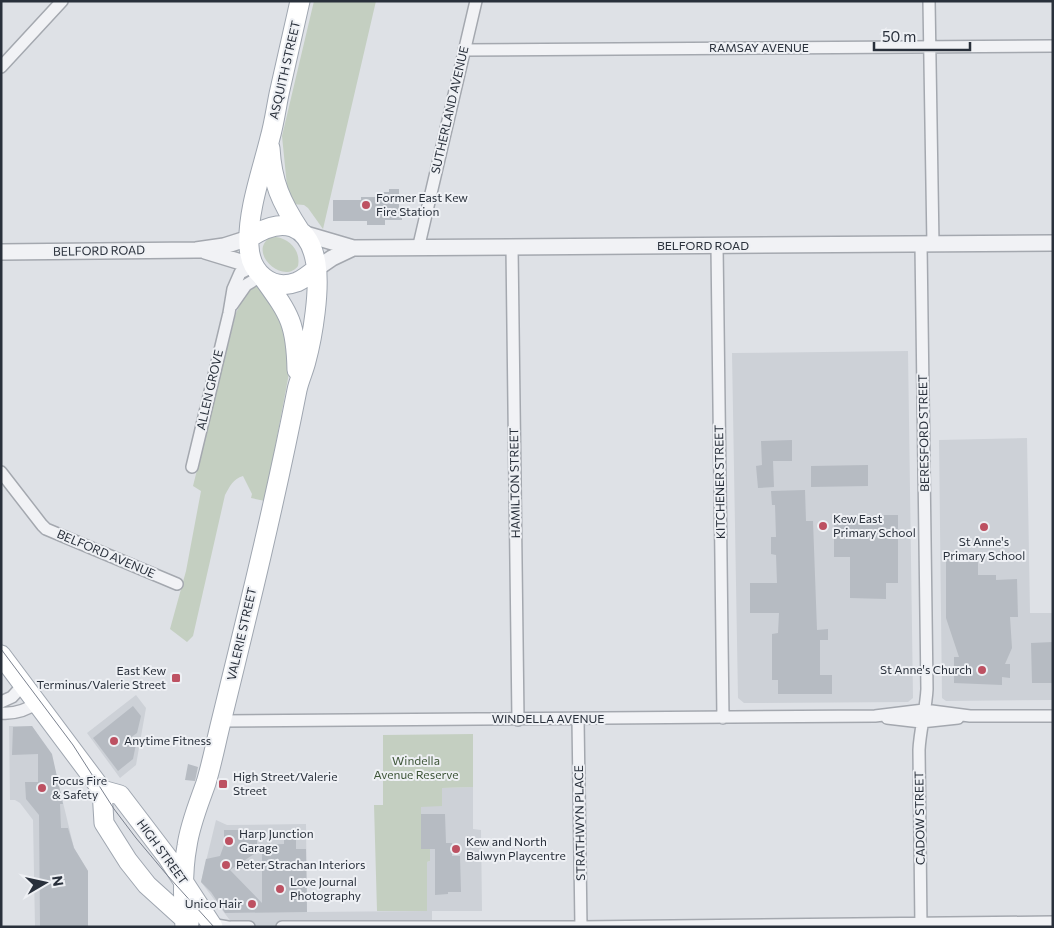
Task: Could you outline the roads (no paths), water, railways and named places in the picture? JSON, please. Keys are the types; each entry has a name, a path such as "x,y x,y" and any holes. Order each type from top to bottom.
{"main road":[{"name":"ASQUITH STREET","path":"249,238 260,170 270,139 300,1"},
{"name":"ASQUITH STREET","path":"270,139 271,164 278,191 285,208 301,232"},
{"path":"275,226 289,226 301,232 312,252 316,269 294,283 277,284 258,272 249,254 249,238 261,230 275,226"},
{"name":"VALERIE STREET","path":"197,924 184,881 187,844 206,781 221,721 284,457 298,386 306,360 312,333 316,296 316,269"},
{"name":"VALERIE STREET","path":"258,272 286,311 291,322 297,347 298,386"},
{"name":"HIGH STREET","path":"1,655 102,790 120,795 161,847 184,881 197,924"},
{"path":"102,790 104,823 118,847 147,884 197,924"}],"street":[{"path":"1,68 62,1"},
{"name":"SUTHERLAND AVENUE","path":"418,249 476,1"},
{"name":"BERESFORD STREET","path":"924,710 927,689 929,1"},
{"name":"RAMSAY AVENUE","path":"464,50 1053,46"},
{"name":"BELFORD ROAD","path":"301,232 353,248 418,249 1053,243"},
{"name":"BELFORD ROAD","path":"1,252 196,250 218,248 249,238"},
{"name":"KITCHENER STREET","path":"717,246 724,718"},
{"name":"HAMILTON STREET","path":"512,247 518,720"},
{"name":"BELFORD ROAD","path":"316,269 335,256 353,248"},
{"name":"BELFORD ROAD","path":"196,250 209,252 238,262 258,272"},
{"name":"ALLEN GROVE","path":"192,467 233,289 242,271 258,272"},
{"name":"BELFORD AVENUE","path":"1,472 46,529 177,584"},
{"path":"1,702 12,697 24,684"},
{"path":"1,713 15,713 38,702"},
{"name":"WINDELLA AVENUE","path":"221,721 875,716 924,710 970,716"},
{"name":"CADOW STREET","path":"921,925 919,750 924,710"},
{"name":"WINDELLA AVENUE","path":"875,716 921,722 970,716 1053,716"},
{"name":"STRATHWYN PLACE","path":"578,719 581,927"},
{"path":"282,927 921,925 1053,922"},
{"path":"197,924 249,927"}],"tram line":[{"path":"1,649 73,745 114,809 136,838 214,927"}],"place":[{"name":"Former East Kew Fire Station","path":"366,205"},
{"name":"Kew East Primary School","path":"823,526"},
{"name":"St Anne's Primary School","path":"984,527"},
{"name":"St Anne's Church","path":"982,670"},
{"name":"East Kew Terminus/Valerie Street","path":"176,678"},
{"name":"Anytime Fitness","path":"114,741"},
{"name":"High Street/Valerie Street","path":"223,784"},
{"name":"Focus Fire & Safety","path":"42,788"},
{"name":"Harp Junction Garage","path":"229,841"},
{"name":"Kew and North Balwyn Playcentre","path":"456,849"},
{"name":"Peter Strachan Interiors","path":"226,865"},
{"name":"Love Journal Photography","path":"280,889"},
{"name":"Unico Hair","path":"252,904"}],"park label":[{"name":"Windella Avenue Reserve","path":"416,768"}]}
